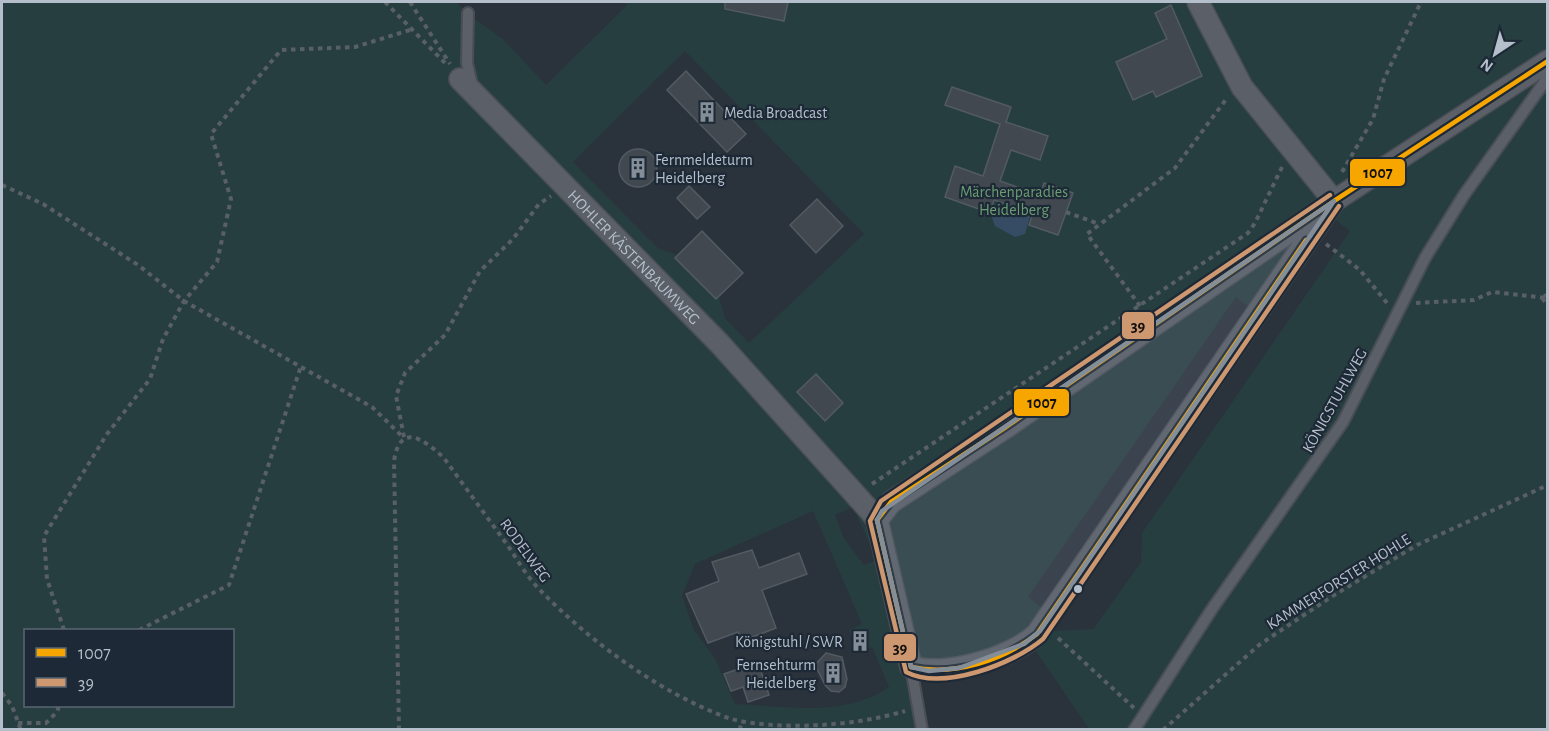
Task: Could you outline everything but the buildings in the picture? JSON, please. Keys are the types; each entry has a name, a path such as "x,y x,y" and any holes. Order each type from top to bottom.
{"street":[{"path":"1198,2 1242,87 1334,201"},
{"path":"1334,201 1037,634 1017,647 959,668 929,671 911,667 877,520 891,502 1006,427 1334,201 1548,61"},
{"name":"HOHLER KÄSTENBAUMWEG","path":"460,79 564,188 720,344 877,520"}],"lane":[{"path":"468,13 467,68 479,99"},
{"name":"KÖNIGSTUHLWEG","path":"1134,729 1212,609 1343,422 1401,302 1454,209 1548,77"},
{"path":"911,667 922,729"}],"path":[{"path":"385,2 460,79"},
{"path":"410,2 460,79"},
{"path":"1334,201 1336,184 1373,119 1384,79 1421,2"},
{"path":"64,629 47,579 44,536 108,434 150,379 163,339 184,300 217,262 231,199 211,134 281,50 356,47 413,29"},
{"path":"1139,305 1087,234 1175,168 1228,97"},
{"path":"858,496 885,474 1250,231 1275,183 1284,158"},
{"path":"2,185 43,204 86,230 184,300 372,407 404,438"},
{"path":"399,729 394,470 395,451 404,438 396,396 405,373 444,335 480,271 513,239 539,204 564,188"},
{"path":"1066,212 1100,225"},
{"path":"1311,233 1360,270 1396,313"},
{"path":"1401,302 1432,303 1474,300 1492,292 1548,297"},
{"path":"1541,297 1548,305"},
{"path":"141,629 229,585 302,366"},
{"name":"RODELWEG","path":"404,438 415,437 444,458 538,589 577,626 626,663 676,694 741,722 781,728 870,721 918,707"},
{"name":"KAMMERFORSTER HOHLE","path":"1163,729 1259,645 1331,597 1417,545 1548,485"},
{"path":"1064,643 1114,687 1129,705"},
{"path":"2,693 12,706 21,729"},
{"path":"18,723 46,723 57,712 58,707"},
{"path":"740,729 741,722"}],"highlighted area":[{"path":"1334,201 1188,411 1040,631 1024,644 959,668 929,671 911,667 877,520 882,511"}],"green space":[{"name":"Märchenparadies Heidelberg","path":"2,2 456,2 472,17 503,39 546,85 627,5 626,2 1547,2 1547,729 1089,729 1027,638 945,667 907,673 921,729 2,729","holes":["685,51 864,234 749,343 725,318 719,297 716,299 676,258 678,255 658,248 573,162","1333,218 1350,231 1142,533 1141,562 1093,629 1050,631","1236,297 1249,307 1042,608 1028,597","853,507 877,560 864,565 844,538 835,515","813,511 862,624 849,630 858,652 872,647 889,687 872,697 834,707 795,708 735,704 716,660 694,630 682,596 695,564"]}],"water":[{"path":"996,204 1030,216 1025,234 1015,237 995,226 991,215"}],"transit line":[{"name":"1007","path":"877,520 891,502 1006,427 1334,201 1548,61"},
{"name":"39","path":"1330,195 881,501 870,521 906,672 921,677 939,678 977,672 1014,657 1043,639 1339,206"},
{"name":"1007","path":"911,667 944,669 977,664 1009,652 1037,634 1306,240"},
{"name":"1007","path":"877,520 911,667"}],"place":[{"name":"Media Broadcast","path":"707,112"},
{"name":"Fernmeldeturm Heidelberg","path":"638,168"},
{"name":"Königstuhl / SWR","path":"860,641"},
{"name":"Fernsehturm Heidelberg","path":"833,673"}]}
